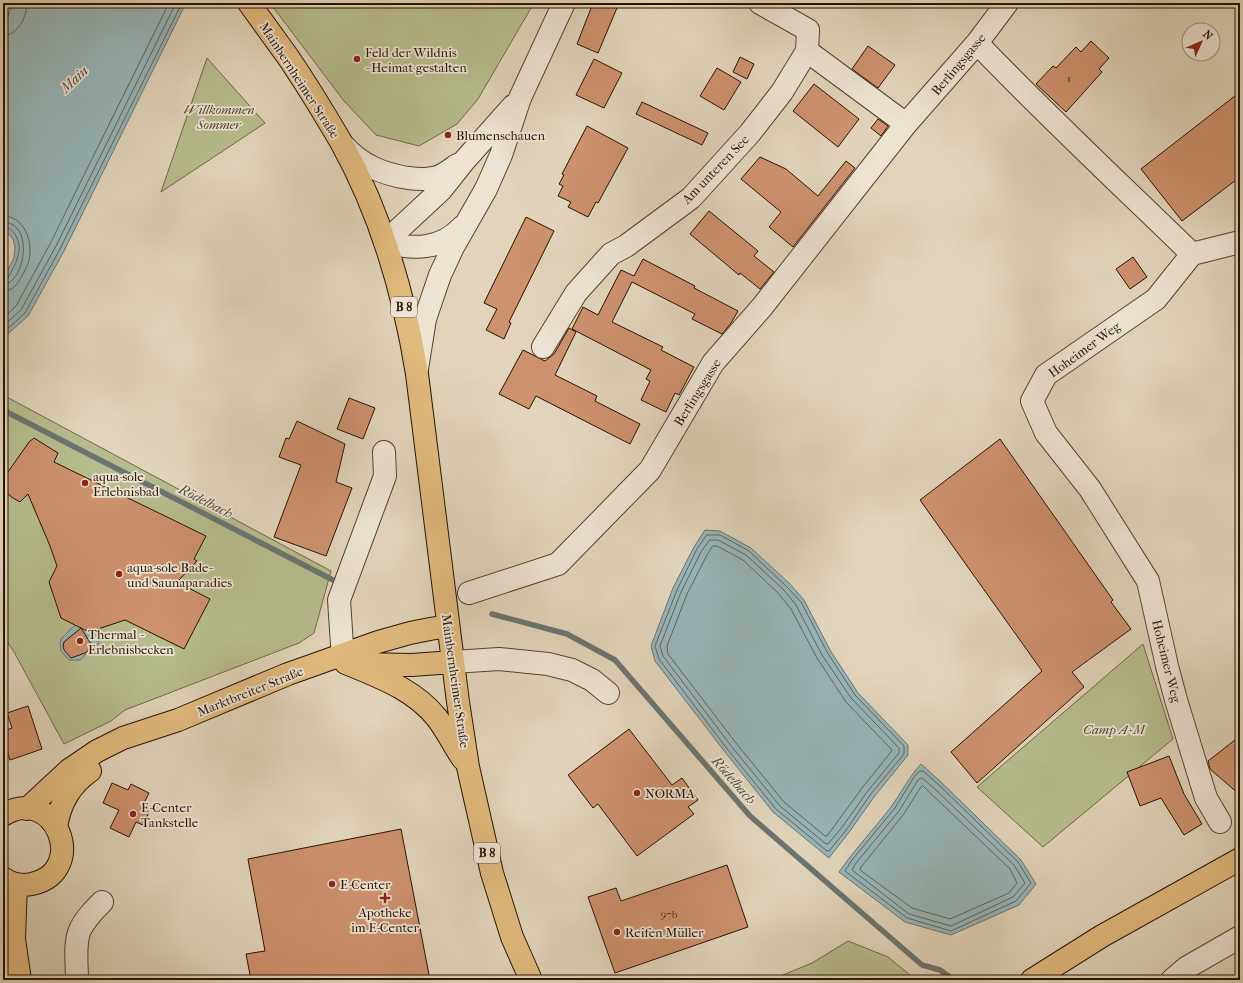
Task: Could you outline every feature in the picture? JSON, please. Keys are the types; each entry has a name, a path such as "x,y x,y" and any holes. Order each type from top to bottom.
{"main road":[{"name":"Mainbernheimer Straße","path":"254,10 288,57 341,143 364,188 385,242 402,301 411,338 417,374 448,626 468,767 492,873 512,937 531,980"},
{"name":"Marktbreiter Straße","path":"27,809 69,770 98,751 123,738 178,720 288,674 322,663 345,659 378,642 430,628 448,626"},
{"path":"345,659 408,665 453,662"},
{"path":"345,659 391,682 416,698 436,718 468,767"},
{"name":"Marktbreiter Straße","path":"56,827 58,816 66,796 73,785 83,776 94,768 178,720"},
{"path":"3,815 18,809 36,810 51,820 62,838 60,859 56,869 48,877 28,885 10,881 14,939 20,980"},
{"path":"1032,980 1102,936 1240,858"}],"street":[{"name":"Mainbernheimer Straße","path":"417,374 425,319 432,297 453,247 486,189 501,155 520,98 564,3"},
{"name":"Am unteren See","path":"543,346 576,293 612,254 626,246 691,198 745,139 782,92 807,51 808,30 760,3"},
{"name":"Berlingsgasse","path":"469,593 558,564 650,470 713,363 762,307 906,124 977,43 1007,3"},
{"path":"977,43 1035,104 1192,254 1240,242"},
{"path":"807,51 906,124"},
{"name":"Mainbernheimer Straße","path":"468,220 460,230 449,238 426,247 401,247 385,242 441,190 464,161 520,98"},
{"name":"Mainbernheimer Straße","path":"341,143 351,154 363,163 391,176 411,179 433,178 444,174 464,161"},
{"name":"Hoheimer Weg","path":"1192,254 1156,299 1046,375 1032,401 1046,433 1090,489 1148,581 1176,700 1206,798 1220,822"},
{"path":"345,659 342,645 339,600 385,476 384,452"},
{"path":"453,662 499,659 548,664 572,670 592,680 608,692"},
{"path":"78,980 76,960 80,930 92,912 102,902"},
{"path":"1172,980 1186,968 1240,937"}],"green space":[{"path":"3,3 13,3 8,16 3,23"},
{"path":"270,3 534,3 478,99 457,124 419,146 376,135 344,101"},
{"name":"Willkommen Sommer","path":"207,58 265,123 161,192"},
{"name":"aqua-sole Erlebnisbad","path":"3,395 331,571 314,633 299,643 125,710 111,721 64,744 14,652 3,635"},
{"name":"Camp A+M","path":"1143,644 1173,739 1043,847 977,787"},
{"path":"848,941 888,957 916,980 771,980 812,963"}],"water":[{"name":"Main","path":"13,3 186,3 64,251 28,316 3,338 3,279 14,258 15,247 13,239 3,230 3,23 8,16"},
{"path":"705,530 720,531 751,548 789,583 804,600 830,650 858,693 908,745 908,755 874,797 829,858 773,812 655,661 651,646 673,588 694,547"},
{"name":"Thermal - Erlebnisbecken","path":"91,620 99,643 80,660 69,660 61,651 61,639 75,625"},
{"path":"921,764 1021,860 1036,884 1019,905 951,935 905,922 839,872 851,855 891,807"}],"building":[{"path":"593,3 619,3 598,53 577,44"},
{"path":"1091,41 1109,58 1099,69 1102,72 1066,112 1036,84 1053,66 1056,68 1076,47 1081,52"},
{"path":"868,46 895,65 878,88 852,69"},
{"path":"740,57 754,64 747,79 733,72"},
{"path":"594,59 622,73 604,108 576,95"},
{"path":"717,68 741,82 724,110 700,96"},
{"path":"814,84 859,119 838,147 793,111"},
{"path":"1240,92 1240,177 1182,221 1141,169"},
{"path":"642,102 708,133 702,145 636,114"},
{"path":"878,119 888,126 881,136 871,128"},
{"path":"587,126 628,148 598,203 596,202 588,217 568,207 571,202 558,196 563,186 559,184 564,175 562,174"},
{"path":"760,157 786,169 818,196 846,161 855,168 793,247 769,227 781,212 741,179"},
{"path":"709,211 758,251 754,256 774,272 760,289 740,273 739,275 690,234"},
{"path":"526,217 554,231 509,322 511,323 504,339 486,330 497,309 484,303"},
{"path":"1133,257 1147,277 1130,289 1116,269"},
{"path":"643,259 695,286 694,288 738,311 722,334 692,319 695,314 632,282 612,322 663,347 661,350 694,367 679,395 675,393 666,412 641,400 650,381 646,379 651,370 572,329 583,307 598,315 621,270 634,276"},
{"path":"569,328 576,332 555,375 597,396 595,401 640,424 630,444 536,396 529,409 499,394 523,350 545,361 554,354"},
{"path":"349,398 375,408 363,439 337,429"},
{"path":"297,421 345,444 336,482 352,488 326,556 274,537 301,465 279,457 286,438 289,439"},
{"name":"aqua-sole Bade- und Saunaparadies","path":"34,438 58,453 54,462 206,536 194,559 197,561 177,582 210,599 184,649 125,620 89,632 61,618 49,582 57,566 28,494 20,502 3,490 3,479 29,442"},
{"path":"1000,439 1113,600 1111,602 1131,629 1072,672 1084,687 977,783 951,752 1042,671 920,500"},
{"path":"81,628 93,647 85,653 71,658 64,650 64,642"},
{"path":"28,706 42,749 10,760 3,738 3,731 12,728 7,713"},
{"name":"NORMA","path":"629,729 672,785 682,778 698,800 688,807 694,814 637,856 598,804 593,808 568,775"},
{"path":"1240,736 1240,795 1210,769 1208,761"},
{"path":"1169,756 1184,794 1202,824 1184,835 1161,798 1140,806 1127,772"},
{"path":"112,783 128,790 131,784 149,793 143,805 151,808 143,825 136,822 129,837 110,828 119,810 103,803"},
{"name":"E-Center","path":"401,829 430,980 251,980 246,954 265,951 248,859"},
{"path":"727,865 748,927 615,973 588,897 616,888 621,901"}],"waterway":[{"name":"Rödelbach","path":"3,410 333,580"},
{"name":"Rödelbach","path":"492,614 567,634 615,660 750,816 922,965 940,970 954,980"}],"place":[{"name":"Feld der Wildnis - Heimat gestalten","path":"357,59"},
{"name":"Blumenschauen","path":"448,135"},
{"name":"aqua-sole Erlebnisbad","path":"85,483"},
{"name":"aqua-sole Bade- und Saunaparadies","path":"119,574"},
{"name":"Thermal - Erlebnisbecken","path":"80,641"},
{"name":"NORMA","path":"637,793"},
{"name":"E-Center Tankstelle","path":"133,814"},
{"name":"E-Center","path":"332,884"},
{"name":"Apotheke im E-Center","path":"385,898"},
{"name":"Reifen Müller","path":"617,932"}]}
